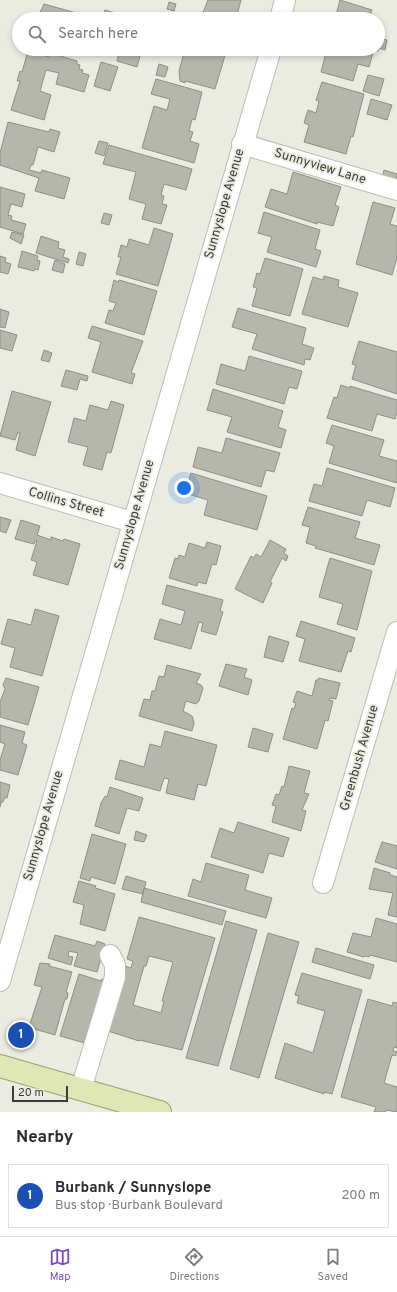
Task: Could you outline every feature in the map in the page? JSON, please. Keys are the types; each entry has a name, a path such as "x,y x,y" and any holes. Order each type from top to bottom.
{"main road":[{"path":"0,1066 160,1112"}],"street":[{"path":"282,12 285,0"},
{"name":"Sunnyslope Avenue","path":"0,982 8,919 132,522 269,56"},
{"name":"Sunnyview Lane","path":"242,144 397,190"},
{"name":"Collins Street","path":"0,483 132,522"},
{"name":"Greenbush Avenue","path":"323,884 397,632"},
{"path":"81,1089 115,977 115,965 110,955"}],"building":[{"path":"208,0 241,0 238,12 203,12"},
{"path":"340,0 372,10 371,12 337,12"},
{"path":"169,2 176,4 174,11 167,9"},
{"path":"44,4 73,12 40,12"},
{"path":"385,40 387,40 385,50"},
{"path":"27,56 60,56 77,61 77,64 80,65 79,69 83,70 82,73 89,75 84,92 56,84 59,73 46,70 40,91 51,95 44,120 11,110 20,81 17,81 20,71 22,72"},
{"path":"118,56 140,56 137,67 117,61"},
{"path":"183,56 225,56 215,89 180,81 179,71"},
{"path":"325,56 372,56 369,67 358,64 353,81 321,72"},
{"path":"101,62 118,67 110,91 94,86"},
{"path":"159,64 168,67 165,77 156,75"},
{"path":"368,75 384,79 379,96 363,91"},
{"path":"156,79 202,92 195,120 192,119 189,131 193,132 190,141 199,144 194,163 142,148 154,106 167,110 170,99 151,94"},
{"path":"322,82 364,94 353,137 351,136 346,154 304,142 309,125 304,123 308,110 316,113 319,101 316,100"},
{"path":"371,99 392,105 387,120 367,114"},
{"path":"8,122 49,132 50,129 60,132 54,152 38,147 33,165 31,165 29,170 41,173 42,170 70,178 64,199 35,191 39,178 0,165 0,153"},
{"path":"99,141 108,143 104,156 95,153"},
{"path":"109,145 192,169 186,190 164,184 161,195 164,196 162,204 167,205 161,224 142,219 146,204 129,199 136,172 103,164"},
{"path":"384,170 397,174 396,182 382,178"},
{"path":"293,172 341,187 335,205 339,207 333,226 317,222 317,224 265,207 271,189 287,194"},
{"path":"0,187 25,194 22,207 11,204 8,215 12,216 11,220 26,224 23,234 0,227"},
{"path":"373,202 395,208 390,224 397,226 397,258 392,275 356,264"},
{"path":"264,212 320,230 315,249 321,251 316,267 267,252 272,237 258,233"},
{"path":"104,213 112,215 109,225 101,223"},
{"path":"154,228 173,234 158,286 116,274 121,257 118,257 121,245 127,247 129,239 149,245"},
{"path":"12,232 24,235 21,244 10,238"},
{"path":"41,236 59,242 58,248 65,250 63,257 69,259 68,263 36,253"},
{"path":"22,251 38,256 37,260 40,261 38,270 35,269 34,271 18,267"},
{"path":"79,252 86,254 83,266 76,264"},
{"path":"0,256 6,258 5,262 11,264 8,274 0,272"},
{"path":"265,258 303,269 290,316 252,306 257,288 253,287 257,273 260,274"},
{"path":"55,260 65,264 63,273 52,270"},
{"path":"324,276 339,280 338,287 358,293 348,327 302,314 313,277 323,280"},
{"path":"114,280 118,282 119,280 157,291 144,335 105,323 109,310 113,311 116,303 109,301"},
{"path":"238,308 306,328 302,344 314,348 310,360 305,359 304,365 252,349 257,334 232,327"},
{"path":"0,309 9,312 5,328 0,327"},
{"path":"92,326 143,341 131,373 135,374 132,384 92,372 101,342 88,338"},
{"path":"0,330 17,335 12,351 0,348"},
{"path":"359,341 397,352 397,394 352,379 356,365 352,364"},
{"path":"44,350 52,353 49,362 41,360"},
{"path":"249,356 302,371 297,389 289,387 284,404 216,384 221,364 245,371"},
{"path":"66,370 88,376 87,381 80,379 77,390 61,386"},
{"path":"341,385 350,388 350,386 397,400 397,412 395,419 377,414 372,431 327,418 334,397 337,398"},
{"path":"213,389 283,411 278,427 286,430 281,448 227,432 232,417 207,410"},
{"path":"12,391 51,402 35,456 16,450 20,433 18,432 15,440 0,436"},
{"path":"111,401 124,405 111,453 107,452 102,470 83,465 88,447 68,442 74,418 86,421 90,405 108,410"},
{"path":"332,425 384,440 379,456 397,461 397,483 329,463 334,446 326,443"},
{"path":"226,438 280,453 274,472 266,470 261,487 193,467 198,447 222,453"},
{"path":"327,468 395,488 390,507 367,500 362,516 309,501 314,484 322,486"},
{"path":"191,473 267,496 257,530 204,515 208,500 185,493"},
{"path":"308,507 360,522 355,538 380,545 374,565 315,548 316,546 306,543 310,527 302,525"},
{"path":"0,517 11,520 6,533 0,531"},
{"path":"21,520 40,526 37,535 51,540 51,537 80,544 68,585 33,575 37,562 31,560 37,541 35,541 34,544 15,539"},
{"path":"270,540 286,549 284,553 288,556 286,561 282,558 270,582 272,583 263,603 235,589 251,556 254,558 256,554 261,557"},
{"path":"207,542 221,546 216,565 212,564 206,584 198,582 197,586 169,578 175,558 178,559 179,555 185,557 189,543 205,548"},
{"path":"330,558 372,571 357,630 337,624 343,604 319,597"},
{"path":"167,585 223,600 220,611 223,612 216,635 201,631 203,623 199,622 191,649 154,639 160,619 181,625 185,611 162,604"},
{"path":"35,609 59,616 42,676 10,667 15,648 1,644 8,619 31,625"},
{"path":"301,621 355,638 351,652 348,651 341,672 299,661 305,639 296,636"},
{"path":"269,636 289,642 283,662 264,657"},
{"path":"226,664 247,669 244,677 252,680 248,695 219,686"},
{"path":"167,665 201,674 196,683 201,685 203,688 199,701 196,704 186,701 183,711 192,716 194,723 192,731 139,716 144,699 150,700 152,691 155,691 159,676 164,677"},
{"path":"6,678 39,687 28,725 0,717 0,702 5,689 3,685"},
{"path":"319,678 340,683 336,699 330,698 329,700 333,701 328,721 325,720 317,749 283,739 292,708 294,709 296,703 293,702 297,691 312,696 316,680"},
{"path":"0,725 25,732 22,743 27,745 18,775 0,770 0,760 5,744 0,742"},
{"path":"253,728 273,734 268,752 248,747"},
{"path":"165,731 217,745 206,786 198,784 194,800 166,793 169,779 164,778 160,791 115,779 120,760 144,767 150,744 161,747"},
{"path":"289,766 310,771 304,793 309,794 302,810 306,811 301,831 272,822 276,806 272,805 276,794 279,795 282,786 284,787"},
{"path":"0,782 10,785 7,798 5,797 3,802 1,802 0,807"},
{"path":"110,787 143,798 139,811 127,808 119,834 95,826 101,803 105,796 107,797"},
{"path":"238,822 289,838 283,857 269,853 263,873 211,857 220,828 234,833"},
{"path":"136,831 147,835 144,842 134,840"},
{"path":"92,834 126,844 115,884 91,877 90,881 80,878"},
{"path":"382,842 397,846 397,869 375,862"},
{"path":"206,863 249,875 245,890 272,898 266,918 188,896 193,879 201,882"},
{"path":"374,868 397,877 397,917 388,915 393,893 369,889"},
{"path":"126,876 146,882 143,894 122,889"},
{"path":"79,881 115,894 105,931 80,924 84,905 73,902"},
{"path":"144,888 226,911 222,925 141,902"},
{"path":"139,917 215,938 182,1050 139,1041 108,1031 125,966 131,968 133,961 127,959","holes":["149,956 173,962 162,1001 164,1001 161,1013 133,1005 144,966 146,966"]},
{"path":"376,918 397,924 397,962 370,955 369,957 364,957 347,952 353,933 371,937"},
{"path":"226,921 257,930 218,1066 186,1058"},
{"path":"268,933 299,942 259,1078 230,1069"},
{"path":"55,935 95,946 97,941 105,944 97,972 74,966 78,953 69,951 68,956 73,957 71,965 48,958"},
{"path":"316,948 374,965 370,979 312,962"},
{"path":"40,963 50,964 49,966 72,972 66,992 68,993 67,999 65,999 55,1035 31,1028 30,1024 42,987 34,985"},
{"path":"302,973 362,990 332,1094 324,1092 324,1094 275,1078 285,1043 313,1053 325,1011 297,1003 299,996 295,995"},
{"path":"79,974 101,981 102,979 106,980 93,1013 85,1043 60,1036"},
{"path":"368,999 392,1006 393,1002 397,1003 397,1048 394,1047 393,1051 397,1052 395,1056 392,1055 384,1083 397,1087 397,1112 386,1110 385,1112 374,1112 376,1107 341,1097"}],"place":[{"name":"Burbank / Sunnyslope","path":"21,1035"}]}
